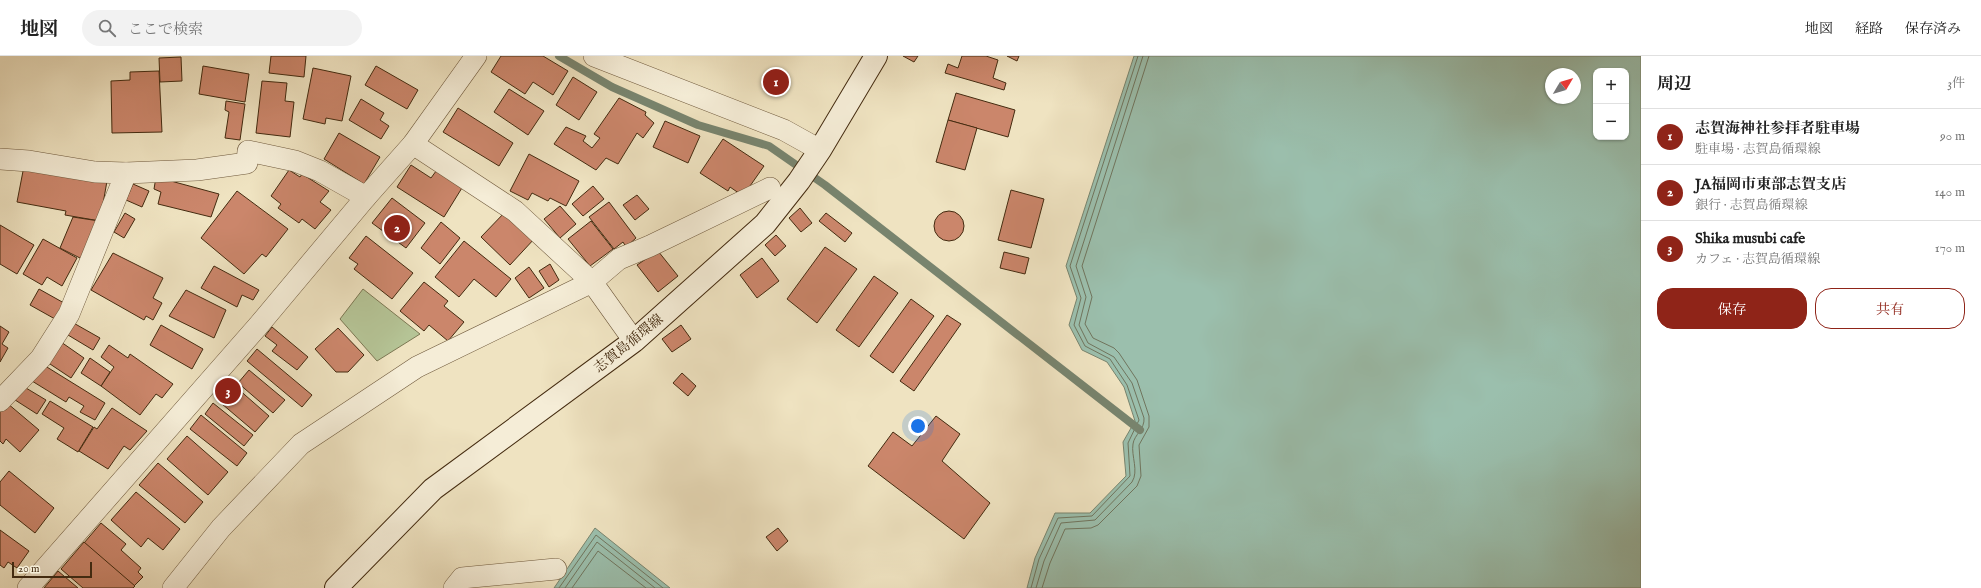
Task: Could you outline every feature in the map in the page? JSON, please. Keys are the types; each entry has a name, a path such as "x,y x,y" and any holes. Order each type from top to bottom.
{"main road":[{"name":"志賀島循環線","path":"336,588 434,489 634,342 765,224 820,150 876,56"}],"street":[{"path":"28,588 258,326 366,197 413,144 476,56"},
{"path":"594,56 784,130 820,150"},
{"path":"413,144 515,211 592,282 634,342"},
{"path":"0,159 29,161 95,172 197,170 247,163 248,151 295,161 320,171 366,197"},
{"path":"0,401 41,358 69,314 126,172"},
{"path":"173,588 221,528 301,444 418,367 592,282 619,258 650,246 770,188"},
{"path":"454,588 462,578 556,569"}],"shaded area":[{"path":"363,289 420,334 377,361 340,319"}],"water":[{"path":"1134,56 1641,56 1641,588 1027,588 1035,558 1055,513 1090,513 1126,476 1123,442 1135,421 1124,387 1107,362 1082,350 1069,325 1077,298 1066,266"},
{"path":"595,528 670,588 554,588"}],"building":[{"path":"271,56 306,56 304,77 269,73"},
{"path":"501,56 543,56 568,71 553,95 533,82 525,94 491,72"},
{"path":"903,56 918,56 914,62"},
{"path":"962,56 986,56 998,60 993,78 1006,83 1004,90 945,73 948,64 958,68"},
{"path":"1007,56 1019,56 1017,61"},
{"path":"181,57 182,81 160,82 159,58"},
{"path":"203,66 249,74 245,102 199,94"},
{"path":"376,66 418,90 407,109 365,85"},
{"path":"313,68 351,76 342,121 326,118 325,124 303,119"},
{"path":"159,71 162,132 112,133 111,81 130,80 130,72"},
{"path":"573,77 597,92 579,120 556,105"},
{"path":"262,81 287,83 285,101 294,102 290,137 256,133"},
{"path":"509,89 544,111 528,135 494,112"},
{"path":"956,93 1015,110 1008,137 948,120"},
{"path":"619,98 646,112 645,115 654,123 643,138 637,133 618,164 606,158 596,170 554,144 566,127 586,136 583,141 592,148 600,138 594,134"},
{"path":"361,99 384,113 380,120 389,126 381,139 349,120"},
{"path":"226,101 245,104 240,140 225,138 229,112 225,110"},
{"path":"458,108 513,143 499,166 443,132"},
{"path":"948,120 977,128 965,170 936,162"},
{"path":"665,121 700,136 688,163 653,147"},
{"path":"339,133 380,157 364,184 324,159"},
{"path":"723,139 764,166 743,196 730,187 728,191 700,173"},
{"path":"529,154 579,181 566,206 550,198 548,201 532,193 528,200 510,191"},
{"path":"411,165 431,178 439,167 465,183 444,217 397,187"},
{"path":"24,166 107,181 100,221 65,215 66,211 17,202"},
{"path":"289,170 300,177 302,174 329,191 320,202 331,210 315,229 302,219 299,223 278,208 281,204 271,196"},
{"path":"156,177 219,194 211,217 158,204 161,192 154,189"},
{"path":"133,184 149,191 142,207 126,200"},
{"path":"593,186 604,199 583,216 572,204"},
{"path":"1011,190 1044,199 1031,248 998,240"},
{"path":"237,191 288,229 266,257 262,254 244,274 201,238"},
{"path":"637,195 649,209 635,220 623,205"},
{"path":"392,198 425,223 406,248 372,223"},
{"path":"609,202 636,238 626,247 623,242 614,249 589,217"},
{"path":"560,206 576,224 560,238 544,219"},
{"path":"800,208 812,223 801,232 789,218"},
{"path":"507,210 535,238 510,265 481,237"},
{"path":"949,211 960,215 964,226 960,237 949,241 938,237 934,226 938,215"},
{"path":"125,213 135,219 124,238 114,232"},
{"path":"826,213 852,233 845,242 819,221"},
{"path":"73,217 99,221 82,259 60,248"},
{"path":"591,221 613,249 590,266 568,239"},
{"path":"441,222 460,238 440,264 421,248"},
{"path":"0,225 34,245 17,274 0,264"},
{"path":"776,235 786,246 775,256 765,245"},
{"path":"366,236 413,273 392,299 354,269 358,264 349,258"},
{"path":"43,239 77,258 62,286 47,277 42,285 23,274"},
{"path":"464,241 511,279 496,297 474,279 459,297 435,277"},
{"path":"825,247 857,269 817,323 787,299"},
{"path":"658,251 678,276 658,292 637,265"},
{"path":"1004,252 1029,258 1025,274 1000,268"},
{"path":"113,253 163,278 153,298 162,303 153,320 146,316 144,320 91,290"},
{"path":"762,258 779,281 757,298 740,275"},
{"path":"550,264 559,280 549,287 539,271"},
{"path":"214,266 259,290 253,300 242,295 237,307 201,288"},
{"path":"529,267 544,288 529,298 515,278"},
{"path":"874,276 898,293 859,347 836,330"},
{"path":"424,282 448,301 444,306 464,322 448,341 429,325 424,331 400,311"},
{"path":"39,289 64,303 55,319 30,305"},
{"path":"186,290 226,310 214,338 169,316"},
{"path":"911,299 934,316 893,373 870,356"},
{"path":"947,315 961,324 914,391 900,381"},
{"path":"70,321 100,338 93,350 63,332"},
{"path":"161,325 203,349 192,369 150,345"},
{"path":"681,325 691,339 672,352 662,339"},
{"path":"0,326 9,332 2,344 8,348 0,362"},
{"path":"272,327 308,357 297,370 272,351 277,345 265,336"},
{"path":"338,328 364,355 348,372 336,372 315,349"},
{"path":"61,342 84,358 71,378 47,362"},
{"path":"109,345 128,358 130,354 173,384 162,398 156,394 140,415 101,386 114,367 101,357"},
{"path":"257,349 312,395 302,407 247,361"},
{"path":"90,358 110,372 101,386 81,373"},
{"path":"42,364 105,403 95,420 80,412 84,406 69,397 66,402 32,381"},
{"path":"249,370 285,400 273,413 238,383"},
{"path":"682,373 696,386 688,396 673,383"},
{"path":"229,381 269,416 255,432 215,398"},
{"path":"21,385 46,400 37,414 12,398"},
{"path":"50,401 93,427 78,452 57,439 64,428 42,414"},
{"path":"7,403 39,430 20,452 6,439 3,444 0,441 0,412"},
{"path":"213,403 253,435 244,446 205,414"},
{"path":"112,408 147,431 130,450 124,446 108,469 79,451 94,427 97,429"},
{"path":"201,415 247,453 237,466 190,429"},
{"path":"936,416 960,434 942,461 990,503 964,539 868,466 893,432 912,446"},
{"path":"187,436 228,472 208,495 167,459"},
{"path":"158,463 203,502 185,523 139,485"},
{"path":"9,471 54,508 35,533 0,505 0,482"},
{"path":"136,492 180,529 163,550 148,538 141,547 111,520"},
{"path":"101,523 126,544 121,550 141,568 138,572 143,577 134,586 84,543"},
{"path":"778,528 788,541 777,551 766,537"},
{"path":"0,530 29,551 17,568 8,562 4,568 0,565"},
{"path":"84,542 135,586 133,588 83,588 61,569"},
{"path":"58,571 78,588 44,588"}],"waterway":[{"path":"559,56 612,87 698,125 769,146 825,185 1140,430"}],"place":[{"name":"志賀海神社参拝者駐車場","path":"776,82"},
{"name":"JA福岡市東部志賀支店","path":"397,228"},
{"name":"Shika musubi cafe","path":"228,391"}]}
